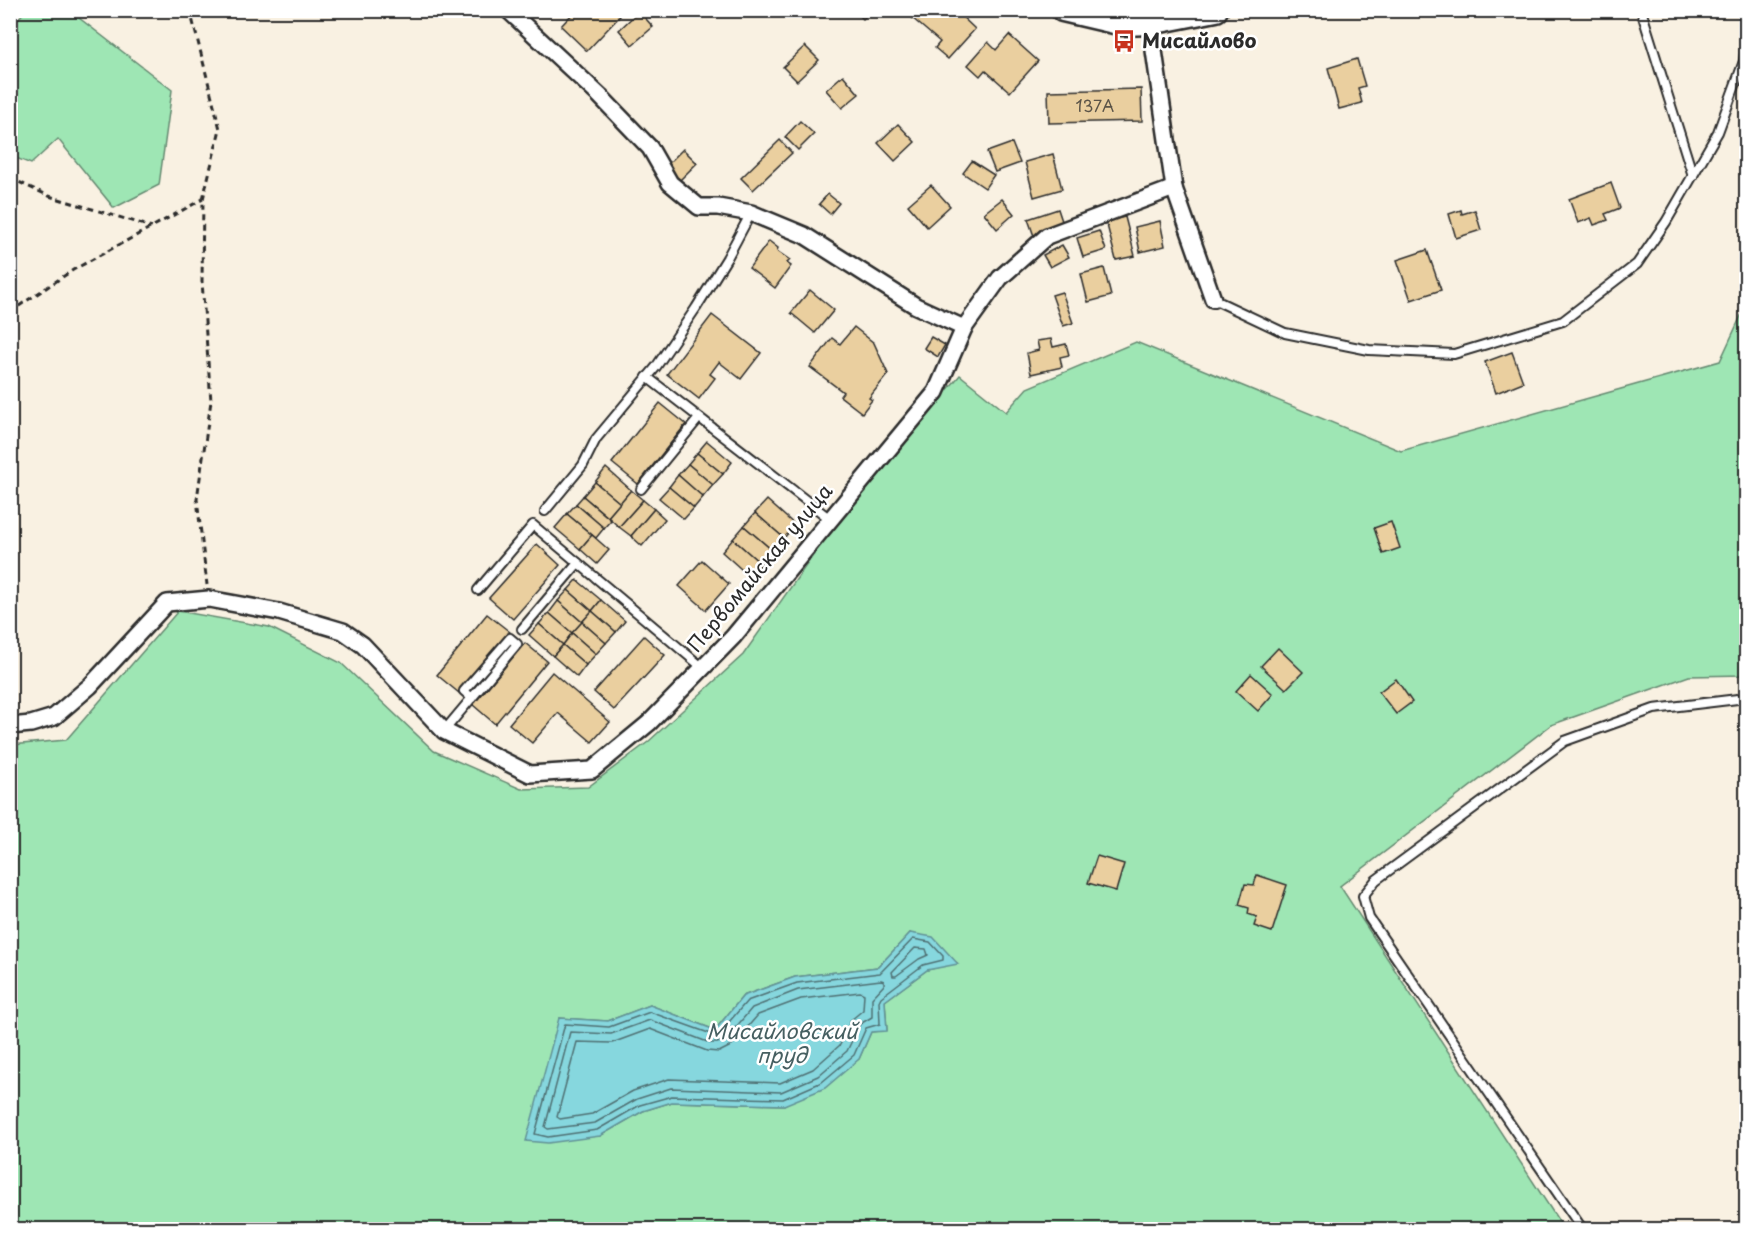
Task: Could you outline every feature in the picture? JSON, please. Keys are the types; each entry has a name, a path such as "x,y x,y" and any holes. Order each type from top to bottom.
{"main road":[{"path":"1063,10 1124,24 1150,23 1216,10"}],"street":[{"path":"508,10 600,96 650,148 670,183 699,207 718,207 751,213 804,235 916,306 964,328"},
{"path":"1150,23 1174,188 1213,299"},
{"name":"Первомайская улица","path":"10,726 31,724 54,717 90,686 167,603 209,599 279,612 343,631 363,645 444,731 530,774 592,770 650,723 733,637 936,392 964,328 1000,278 1047,236 1174,188"}],"lane":[{"path":"1641,10 1693,176"},
{"path":"1213,299 1286,333 1369,350 1454,354 1563,321 1637,264 1666,222 1718,132 1744,61 1746,46"},
{"path":"545,511 583,465 597,439 647,377 696,308 751,213"},
{"path":"647,377 830,519"},
{"path":"641,489 699,418"},
{"path":"478,590 533,525 703,668"},
{"path":"522,629 578,563"},
{"path":"444,731 517,645 510,638 464,691 472,698"},
{"path":"1583,1230 1369,918 1363,896 1376,880 1565,741 1654,709 1746,698"}],"path":[{"path":"190,10 220,129 203,199 202,282 211,401 197,499 209,599"},
{"path":"10,178 49,196 152,227"},
{"path":"10,312 73,270 203,199"}],"green space":[{"path":"25,11 70,11 172,90 159,185 114,208 58,139 31,164 11,156 11,27"},
{"path":"1746,305 1746,675 1689,676 1551,725 1340,886 1564,1229 11,1230 11,745 66,740 178,611 269,627 341,663 434,751 521,789 588,787 648,742 743,655 838,520 960,375 1006,412 1027,388 1136,342 1401,451 1720,361","holes":["910,933 957,963 927,970 885,1001 887,1030 871,1032 859,1059 784,1105 672,1102 643,1111 600,1136 559,1018 608,1021 650,1005 715,1030 743,996 795,977 878,967"]}],"water":[{"name":"Мисайловский пруд","path":"910,933 933,937 958,964 927,970 885,1001 887,1031 871,1032 859,1059 825,1088 784,1105 672,1102 643,1111 600,1136 548,1143 526,1141 559,1018 608,1021 650,1005 715,1030 743,996 795,977 878,967"}],"building":[{"path":"576,10 614,10 620,16 587,51 561,26"},
{"path":"854,10 872,10 863,19"},
{"path":"917,10 924,10 928,14 931,10 955,10 975,29 948,59 935,48 940,42 911,17"},
{"path":"639,11 653,27 632,45 619,30"},
{"path":"1009,35 1038,61 1010,92 985,70 980,76 968,65 988,42 996,50"},
{"path":"805,46 819,60 797,81 783,67"},
{"path":"1357,59 1365,86 1358,88 1362,103 1339,109 1328,68"},
{"path":"843,75 859,94 842,108 826,90"},
{"path":"1141,89 1142,121 1049,123 1048,91"},
{"path":"800,121 814,134 798,150 785,137"},
{"path":"898,124 915,142 895,161 878,143"},
{"path":"780,140 792,153 753,190 741,178"},
{"path":"1012,143 1020,163 995,172 987,152"},
{"path":"683,149 697,163 679,181 665,167"},
{"path":"1053,154 1062,189 1034,197 1025,162"},
{"path":"972,161 994,175 985,188 963,173"},
{"path":"1611,183 1620,208 1605,214 1608,220 1594,225 1591,218 1578,223 1569,199"},
{"path":"931,185 950,206 927,227 908,205"},
{"path":"828,194 839,203 830,214 819,204"},
{"path":"1002,199 1014,214 997,229 984,213"},
{"path":"1058,209 1064,227 1034,236 1028,219"},
{"path":"1461,210 1462,214 1475,210 1481,230 1456,238 1449,214"},
{"path":"1125,217 1135,256 1116,260 1106,221"},
{"path":"1160,221 1165,246 1140,252 1135,227"},
{"path":"1099,231 1106,250 1083,257 1077,238"},
{"path":"769,241 778,248 777,251 790,260 787,263 791,266 775,288 749,268"},
{"path":"1062,245 1069,257 1050,267 1043,255"},
{"path":"1427,250 1441,290 1411,300 1397,260"},
{"path":"1104,268 1111,296 1088,302 1081,274"},
{"path":"810,290 834,310 815,333 791,313"},
{"path":"1062,292 1073,323 1063,326 1052,295"},
{"path":"712,315 761,353 741,379 719,362 710,374 715,378 699,399 667,374"},
{"path":"854,327 874,343 888,374 869,398 872,400 862,413 840,396 843,392 810,367 832,338 840,344"},
{"path":"931,337 945,345 938,357 924,348"},
{"path":"1051,339 1053,347 1066,344 1069,355 1060,357 1062,367 1031,374 1027,353 1039,350 1037,341"},
{"path":"1512,352 1523,382 1496,393 1485,362"},
{"path":"660,403 686,424 638,484 612,463"},
{"path":"707,441 732,462 723,474 697,453"},
{"path":"697,453 723,474 713,485 688,464"},
{"path":"688,464 713,485 703,497 678,475"},
{"path":"606,468 631,490 620,503 595,482"},
{"path":"678,475 703,497 694,508 669,487"},
{"path":"595,482 620,503 608,517 583,496"},
{"path":"669,487 694,508 684,519 659,498"},
{"path":"631,490 643,500 619,527 608,517"},
{"path":"583,496 611,520 604,528 576,504"},
{"path":"643,500 654,509 631,536 619,527"},
{"path":"767,500 795,525 784,538 755,513"},
{"path":"576,504 604,528 596,538 567,514"},
{"path":"654,509 665,519 642,546 631,536"},
{"path":"755,513 784,538 773,551 744,526"},
{"path":"567,514 592,535 580,549 555,528"},
{"path":"1391,522 1400,548 1383,554 1374,528"},
{"path":"744,526 773,551 761,564 733,539"},
{"path":"592,535 609,550 597,564 580,549"},
{"path":"733,539 761,564 750,577 722,552"},
{"path":"537,544 560,565 513,619 489,598"},
{"path":"702,560 729,584 706,610 679,586"},
{"path":"577,580 601,600 592,611 568,590"},
{"path":"568,590 592,611 582,622 558,601"},
{"path":"601,600 625,621 616,632 592,611"},
{"path":"558,601 582,622 572,633 549,613"},
{"path":"592,611 616,632 606,643 582,622"},
{"path":"549,613 572,633 563,645 539,624"},
{"path":"487,614 510,632 459,693 437,675"},
{"path":"582,622 606,643 596,654 572,633"},
{"path":"539,624 563,645 553,656 529,635"},
{"path":"572,633 596,654 586,665 563,645"},
{"path":"644,636 665,655 614,710 594,692"},
{"path":"525,643 547,661 495,724 473,705"},
{"path":"563,645 586,665 577,677 553,656"},
{"path":"1278,648 1303,672 1286,689 1261,666"},
{"path":"552,672 610,722 592,742 558,713 532,743 509,724"},
{"path":"1251,674 1273,694 1258,711 1236,691"},
{"path":"1396,679 1412,702 1396,714 1379,692"},
{"path":"1097,856 1124,864 1116,891 1088,883"},
{"path":"1257,875 1287,885 1272,932 1254,926 1257,917 1248,914 1249,908 1239,905 1245,884 1254,885"}],"place":[{"name":"Мисайлово","path":"1124,41"}]}
